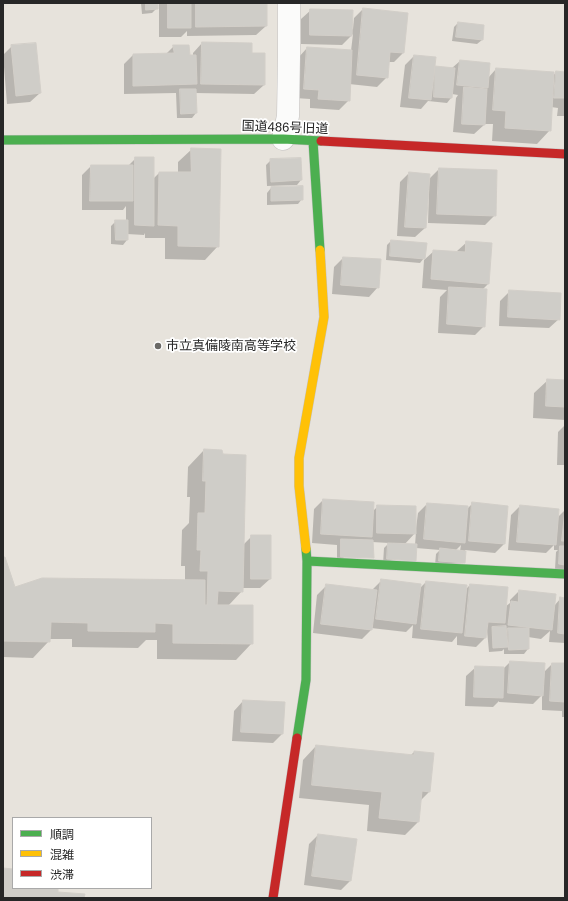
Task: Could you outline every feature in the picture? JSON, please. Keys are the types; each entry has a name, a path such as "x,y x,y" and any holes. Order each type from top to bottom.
{"street":[{"path":"283,139 288,116 289,3"},
{"name":"国道486号旧道","path":"3,140 283,139 565,154"},
{"path":"273,898 306,680 307,561 299,486 299,458 324,317 313,141"},
{"path":"307,561 565,574"}],"building":[{"path":"146,3 158,3 158,9 146,10"},
{"path":"168,3 191,3 191,28 168,28"},
{"path":"196,3 267,3 267,26 196,27"},
{"path":"363,8 408,13 404,53 390,52 388,78 357,75"},
{"path":"310,9 353,10 352,36 310,35"},
{"path":"458,22 484,25 483,40 456,37"},
{"path":"202,42 252,43 252,53 265,53 265,85 201,84"},
{"path":"36,43 41,93 16,96 11,45"},
{"path":"173,45 189,45 190,55 196,55 197,84 133,86 133,54 174,53"},
{"path":"307,47 352,50 350,101 318,99 319,90 304,89"},
{"path":"414,55 436,57 431,100 409,98"},
{"path":"460,60 490,63 488,88 457,85"},
{"path":"435,66 455,68 452,98 434,97"},
{"path":"496,68 554,72 551,131 505,128 506,111 493,110"},
{"path":"556,71 565,72 565,98 554,98"},
{"path":"464,87 487,89 485,125 462,124"},
{"path":"180,89 196,89 197,113 181,114"},
{"path":"191,148 221,149 219,247 178,246 178,226 158,225 159,172 191,172"},
{"path":"135,157 154,157 154,226 135,225"},
{"path":"301,158 302,180 271,182 270,159"},
{"path":"91,165 133,165 133,201 90,201"},
{"path":"439,168 497,170 496,216 437,214"},
{"path":"409,172 430,174 426,228 405,227"},
{"path":"303,186 303,200 271,201 271,187"},
{"path":"115,220 128,220 128,240 116,240"},
{"path":"391,240 427,243 425,259 390,256"},
{"path":"466,241 492,243 489,284 431,279 433,250 465,252"},
{"path":"343,257 381,259 379,288 341,285"},
{"path":"449,287 487,289 485,327 447,324"},
{"path":"509,290 561,293 560,320 508,317"},
{"path":"547,379 565,380 565,407 546,406"},
{"path":"204,449 222,450 223,454 246,455 243,592 218,591 217,605 253,605 253,644 173,643 173,624 155,623 155,632 88,631 88,623 51,622 50,642 3,641 3,557 5,557 15,587 42,578 205,580 205,605 207,605 208,571 200,571 201,550 197,550 198,513 205,513 206,481 203,481"},
{"path":"323,499 374,502 372,537 321,534"},
{"path":"472,502 508,506 505,544 469,541"},
{"path":"427,503 468,506 465,543 424,539"},
{"path":"377,505 416,506 416,534 377,533"},
{"path":"520,505 559,509 556,545 517,542"},
{"path":"565,510 565,541 562,541"},
{"path":"251,535 271,535 271,579 251,579"},
{"path":"341,539 373,540 374,558 341,557"},
{"path":"388,543 417,544 416,561 387,559"},
{"path":"560,546 565,546 565,565 559,564"},
{"path":"440,548 466,551 465,563 439,561"},
{"path":"381,579 421,584 416,624 376,619"},
{"path":"426,581 467,585 462,633 421,629"},
{"path":"326,584 377,590 372,630 321,624"},
{"path":"470,584 508,587 505,623 488,622 486,638 465,636"},
{"path":"519,590 556,594 552,630 508,625 511,601 518,602"},
{"path":"560,597 565,598 565,634 558,633"},
{"path":"506,626 508,647 493,648 492,627"},
{"path":"508,628 529,628 529,649 509,650"},
{"path":"510,661 545,663 543,696 508,693"},
{"path":"552,663 565,663 565,702 550,701"},
{"path":"475,666 504,667 503,698 474,697"},
{"path":"243,700 285,702 283,734 241,732"},
{"path":"316,745 414,755 414,751 434,753 430,792 422,791 419,822 379,818 382,792 312,785"},
{"path":"318,834 357,839 351,881 312,876"},
{"path":"3,868 12,869 12,889 58,889 58,892 85,894 84,898 3,898"}],"traffic: fast":[{"path":"3,140 283,139 321,141"},
{"path":"313,141 320,250"},
{"path":"297,738 306,680 306,549"},
{"path":"307,561 565,574"}],"traffic: slow":[{"path":"306,549 299,486 299,458 324,317 320,250"}],"traffic: jam":[{"path":"321,141 565,154"},
{"path":"273,898 297,738"}],"place":[{"name":"市立真備陵南高等学校","path":"158,346"}]}
